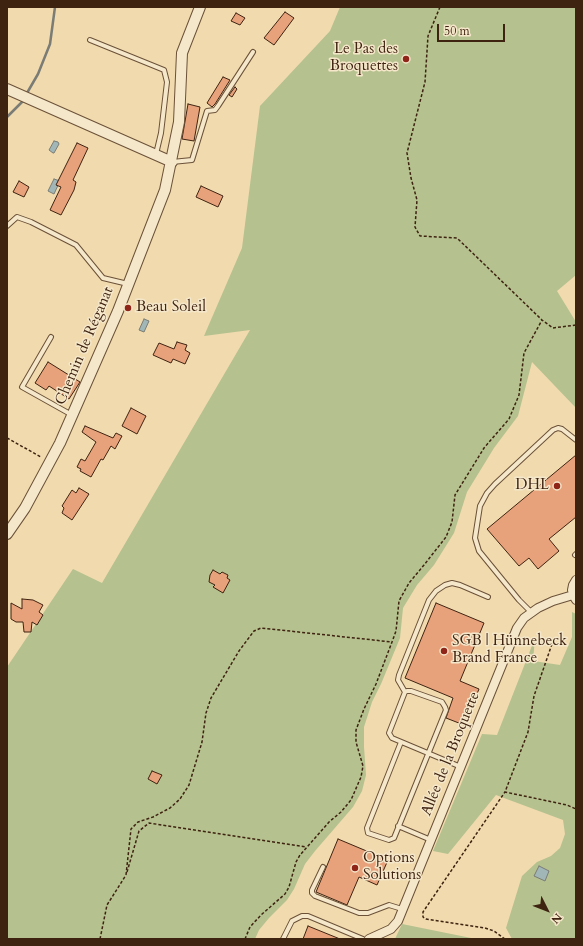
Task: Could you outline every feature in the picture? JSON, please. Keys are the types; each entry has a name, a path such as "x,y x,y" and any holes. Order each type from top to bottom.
{"street":[{"name":"Chemin de Réganat","path":"7,534 25,508 60,443 128,284 166,190 179,122 182,53 200,7"},
{"path":"7,89 172,162"},
{"name":"Allée de la Broquette","path":"368,939 391,929 398,920 517,628 524,618 531,612 548,603 574,598 573,585 576,580"}],"lane":[{"path":"90,40 164,70 167,82 161,133 156,155"},
{"path":"172,162 192,160 207,111 215,110 253,52"},
{"path":"7,226 17,217 31,222 76,245 103,278 128,284"},
{"path":"51,337 22,387 72,415"},
{"path":"531,612 479,551 475,538 480,506 487,493 495,484 553,430 558,428 562,429 576,440"},
{"path":"405,692 398,680 399,675 429,600 436,591 445,585 452,583 488,597"},
{"path":"401,742 367,828 368,833 389,840 394,838 398,826 428,754 446,710 446,707 442,702 407,690 390,736 428,754 461,767"},
{"path":"398,826 431,840"},
{"path":"323,867 312,890 312,893 315,896 359,913 368,913 389,905 402,909"},
{"path":"284,939 292,921 302,916 308,916 363,939"}],"path":[{"path":"440,7 428,36 425,82 408,153 411,178 417,200 415,227 420,236 457,238 477,259 542,320 553,328 576,325"},
{"path":"245,939 250,927 285,894 289,887 296,862 306,847 351,800 361,777 363,766 356,742 356,730 376,684 396,631 399,601 409,583 446,537 452,522 455,495 484,448 509,419 518,395 524,353 542,320"},
{"path":"7,438 49,462"},
{"path":"126,875 131,829 138,822 153,817 170,808 180,799 189,785 202,742 206,713 211,698 239,651 254,631 261,628 392,642"},
{"path":"505,939 494,931 485,928 426,919 423,917 423,912 505,792 528,732 534,696 552,644"},
{"path":"505,792 567,805 576,809"},
{"path":"100,939 107,904 126,875 139,831 149,824 306,847"}],"green space":[{"path":"340,7 576,7 576,275 557,291 576,322 576,408 532,362 518,416 494,448 467,492 454,533 434,565 417,585 403,608 400,638 372,702 364,727 366,775 362,791 353,807 305,864 294,889 287,900 259,930 255,939 7,939 7,667 73,569 102,583 250,330 204,336 242,248 260,106 330,31"},
{"path":"572,612 576,614 576,939 512,939 506,928 522,876 537,862 551,856 560,848 565,834 563,820 496,795 448,854 433,851 482,734 497,735 535,638 533,661 560,665 572,637"},
{"path":"402,924 476,939 395,939"}],"shaded area":[{"path":"54,141 58,142 59,144 53,153 49,150"},
{"path":"54,179 60,181 54,194 48,191"},
{"path":"144,319 149,321 144,332 139,330"},
{"path":"539,866 549,871 545,881 534,876"}],"building":[{"path":"285,12 294,18 274,45 264,38"},
{"path":"236,13 245,18 240,25 231,21"},
{"path":"223,77 230,80 212,107 207,103"},
{"path":"235,87 237,89 232,97 229,95"},
{"path":"188,104 200,107 194,141 182,139"},
{"path":"77,143 88,148 73,180 76,182 74,190 61,215 50,210 61,187 56,185"},
{"path":"19,181 29,187 24,197 13,192"},
{"path":"201,186 223,196 218,207 196,197"},
{"path":"177,342 187,345 185,350 190,353 185,364 173,359 171,363 153,355 159,343 174,349"},
{"path":"48,362 80,382 69,399 49,386 46,390 35,383"},
{"path":"131,408 146,416 137,434 122,426"},
{"path":"85,426 113,438 116,433 122,436 115,449 111,446 103,460 101,459 91,477 80,471 81,469 77,467 81,459 85,461 96,442 82,432"},
{"name":"DHL","path":"576,455 576,517 549,539 559,551 538,569 529,558 519,566 487,529"},
{"path":"79,488 89,494 72,520 62,513 64,508 62,506 72,490 76,493"},
{"path":"213,570 220,574 222,572 228,575 227,578 230,580 223,593 213,587 215,585 209,582 210,575"},
{"path":"22,599 33,600 43,605 39,612 43,615 37,625 32,622 31,632 24,632 23,622 16,622 11,619 11,603 22,609"},
{"name":"SGB | Hünnebeck Brand France","path":"436,603 484,623 460,681 479,689 464,725 446,718 453,698 405,678"},
{"path":"152,771 162,775 157,784 148,779"},
{"name":"Options Solutions","path":"338,839 388,860 377,885 359,877 347,905 316,892"},
{"path":"308,926 340,939 303,939"}],"waterway":[{"path":"27,93 38,74 50,44 55,7"},
{"path":"7,117 23,101"}],"place":[{"name":"Le Pas des Broquettes","path":"406,59"},
{"name":"Beau Soleil","path":"128,308"},
{"name":"DHL","path":"557,486"},
{"name":"SGB | Hünnebeck Brand France","path":"444,651"},
{"name":"Options Solutions","path":"355,868"}]}
